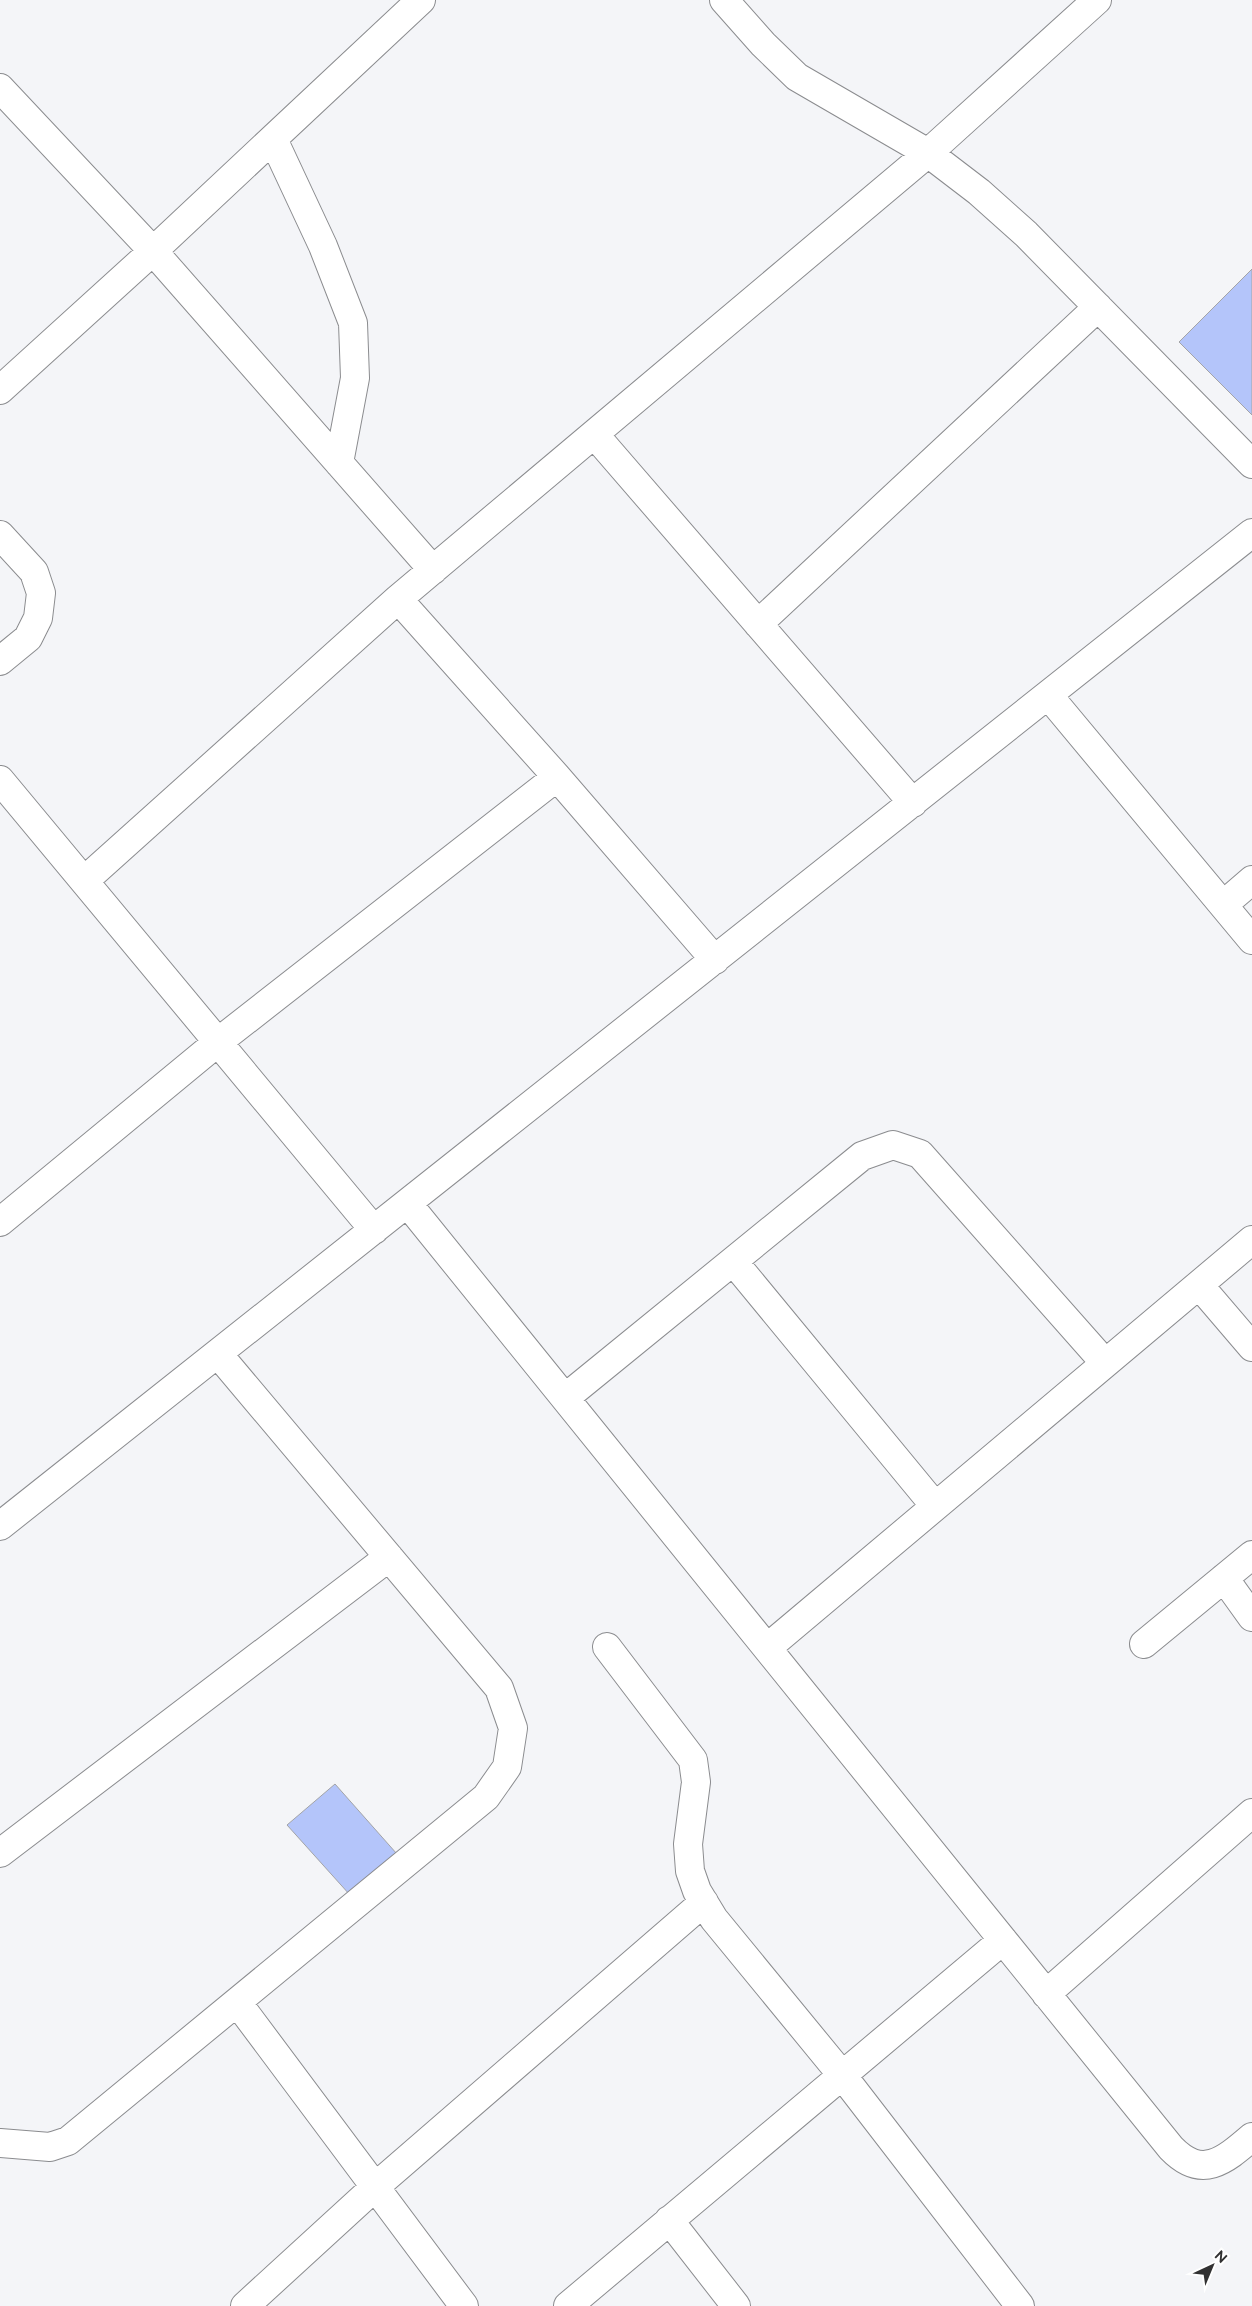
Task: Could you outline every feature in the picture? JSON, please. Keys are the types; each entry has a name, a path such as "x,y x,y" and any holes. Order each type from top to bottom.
{"street":[{"path":"0,390 153,251 421,0"},
{"path":"724,0 763,44 797,77 928,153 979,192 1026,234 1252,464"},
{"path":"84,881 398,599 928,153 1097,0"},
{"path":"5,105 153,251 433,570"},
{"path":"272,139 323,246 353,323 355,378 338,463"},
{"path":"758,624 1098,307"},
{"path":"594,434 913,803"},
{"path":"0,1526 1252,533"},
{"path":"0,535 34,572 42,593 38,618 28,638 0,661"},
{"path":"398,599 557,777 715,960"},
{"path":"1048,695 1252,940"},
{"path":"0,1222 218,1042 557,777"},
{"path":"0,780 374,1230"},
{"path":"1222,905 1252,880"},
{"path":"565,1398 862,1156 894,1144 920,1154 1105,1363"},
{"path":"408,1204 1183,2161 1196,2166 1216,2163 1232,2154 1252,2137"},
{"path":"767,1648 1252,1240"},
{"path":"732,1261 935,1506"},
{"path":"1199,1285 1252,1347"},
{"path":"0,2143 50,2147 68,2141 486,1797 507,1766 513,1728 499,1688 218,1354"},
{"path":"1144,1644 1252,1554"},
{"path":"0,1853 389,1557"},
{"path":"1224,1578 1252,1616"},
{"path":"607,1647 693,1760 696,1782 688,1844 690,1872 697,1891 714,1919 842,2075 1020,2306"},
{"path":"1046,1994 1252,1813"},
{"path":"245,2306 375,2187 704,1902"},
{"path":"568,2306 1003,1940"},
{"path":"237,2002 464,2306"},
{"path":"669,2220 736,2306"}],"building":[{"path":"1252,269 1252,415 1179,342"},
{"path":"335,1784 397,1854 350,1895 287,1825"}]}
